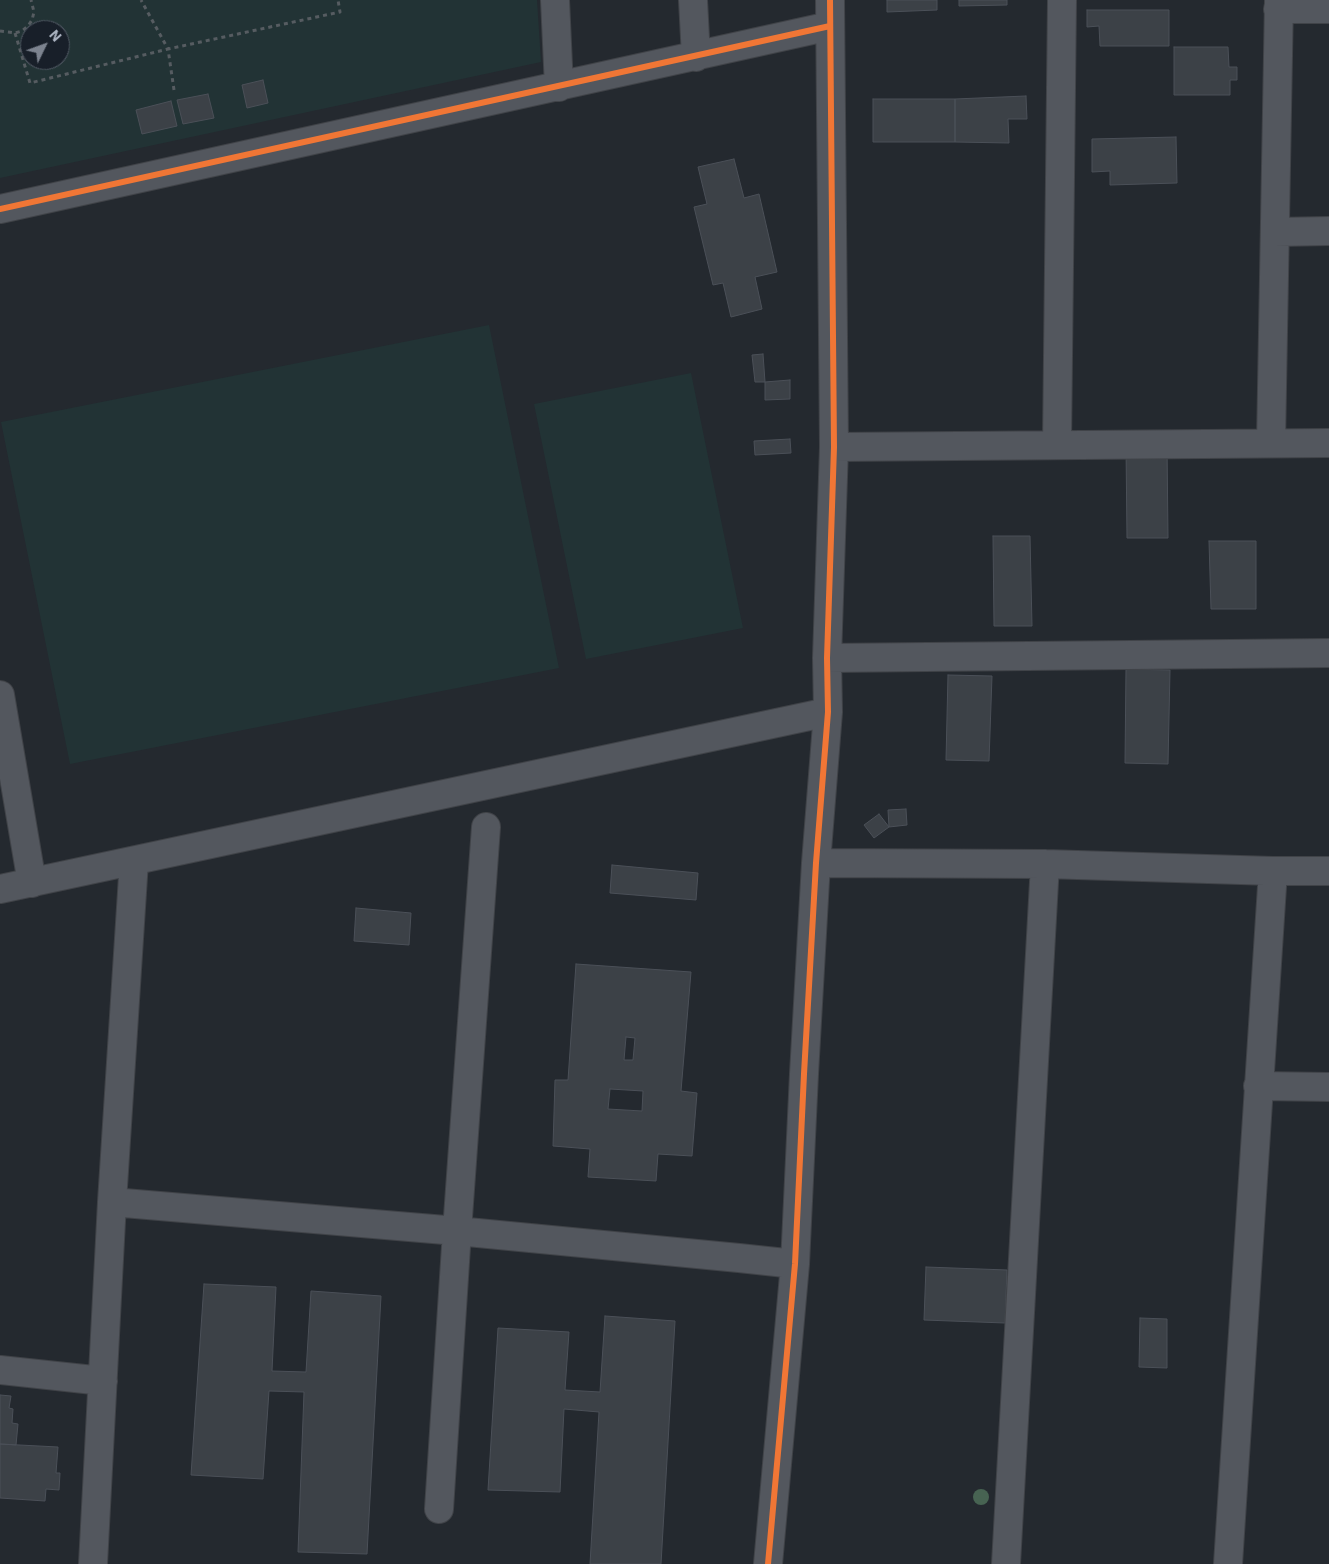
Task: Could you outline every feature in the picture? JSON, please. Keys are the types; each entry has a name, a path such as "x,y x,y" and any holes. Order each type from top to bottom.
{"street":[{"path":"555,0 559,87"},
{"path":"693,0 696,57"},
{"path":"1057,445 1062,0"},
{"path":"1271,443 1279,4 1329,9"},
{"path":"0,209 696,57 830,13 834,447 827,658 828,712 816,863 794,1264 768,1564"},
{"path":"1275,232 1329,231"},
{"path":"834,447 1329,443"},
{"path":"827,658 1329,653"},
{"path":"0,695 32,883"},
{"path":"0,889 828,712"},
{"path":"439,1509 486,827"},
{"path":"93,1564 112,1202 134,861"},
{"path":"816,863 1045,864 1329,871"},
{"path":"1006,1564 1045,864"},
{"path":"1228,1564 1272,871"},
{"path":"1258,1086 1329,1087"},
{"path":"112,1202 457,1231 794,1264"},
{"path":"0,1370 103,1381"}],"path":[{"path":"0,31 15,34 22,31 32,20 34,12 31,0"},
{"path":"142,0 168,49 174,90"},
{"path":"15,34 30,83 168,49 340,12 338,0"}],"shaded area":[{"path":"0,0 537,0 541,62 0,178"},
{"path":"489,325 559,668 70,764 1,422"},
{"path":"691,373 743,628 586,659 534,404"}],"building":[{"path":"887,0 937,0 937,10 887,12"},
{"path":"959,0 1007,0 1007,5 959,6"},
{"path":"1087,10 1169,10 1169,46 1100,46 1099,26 1087,27"},
{"path":"1174,47 1228,47 1229,67 1237,67 1237,80 1230,80 1230,95 1174,95"},
{"path":"263,80 268,103 247,108 242,85"},
{"path":"208,94 214,118 183,124 177,100"},
{"path":"1026,96 1027,119 1008,119 1009,143 955,142 955,99"},
{"path":"873,99 955,99 955,142 873,142"},
{"path":"171,101 177,126 142,134 136,110"},
{"path":"1176,137 1177,183 1110,185 1110,171 1092,172 1092,139"},
{"path":"734,159 744,198 759,194 777,272 755,277 762,309 731,317 723,283 713,285 694,207 707,204 698,167"},
{"path":"763,354 765,382 755,382 752,355"},
{"path":"790,380 790,399 765,400 765,382"},
{"path":"790,439 791,453 755,455 754,441"},
{"path":"1126,446 1167,446 1168,538 1127,538"},
{"path":"993,536 1030,536 1032,626 994,626"},
{"path":"1209,541 1256,541 1256,609 1211,609"},
{"path":"1126,669 1170,670 1168,764 1125,763"},
{"path":"948,675 992,676 989,761 946,760"},
{"path":"906,809 907,825 889,827 888,810"},
{"path":"879,814 889,827 874,838 864,825"},
{"path":"612,865 698,873 696,900 610,893"},
{"path":"356,908 411,913 409,945 354,941"},
{"path":"576,964 691,972 681,1091 697,1093 692,1156 658,1154 656,1181 588,1177 590,1149 553,1146 555,1080 568,1080","holes":["626,1037 635,1038 633,1060 624,1060","610,1089 643,1091 642,1111 608,1109"]},
{"path":"926,1267 1007,1270 1005,1323 924,1320"},
{"path":"204,1284 276,1287 272,1371 306,1372 311,1291 381,1296 367,1554 298,1552 304,1392 269,1391 263,1479 191,1475"},
{"path":"605,1316 675,1321 661,1564 590,1564 599,1412 564,1409 560,1492 488,1490 498,1328 569,1332 565,1390 600,1392"},
{"path":"1140,1318 1167,1319 1167,1368 1139,1367"},
{"path":"0,1395 11,1396 9,1408 13,1409 12,1423 18,1424 16,1445 0,1444"},
{"path":"0,1444 58,1447 56,1473 60,1473 59,1490 46,1489 45,1501 0,1498"}],"cycle path":[{"path":"768,1564 795,1264 816,863 828,712 827,658 834,447 830,0"},
{"path":"0,209 830,26"}]}
